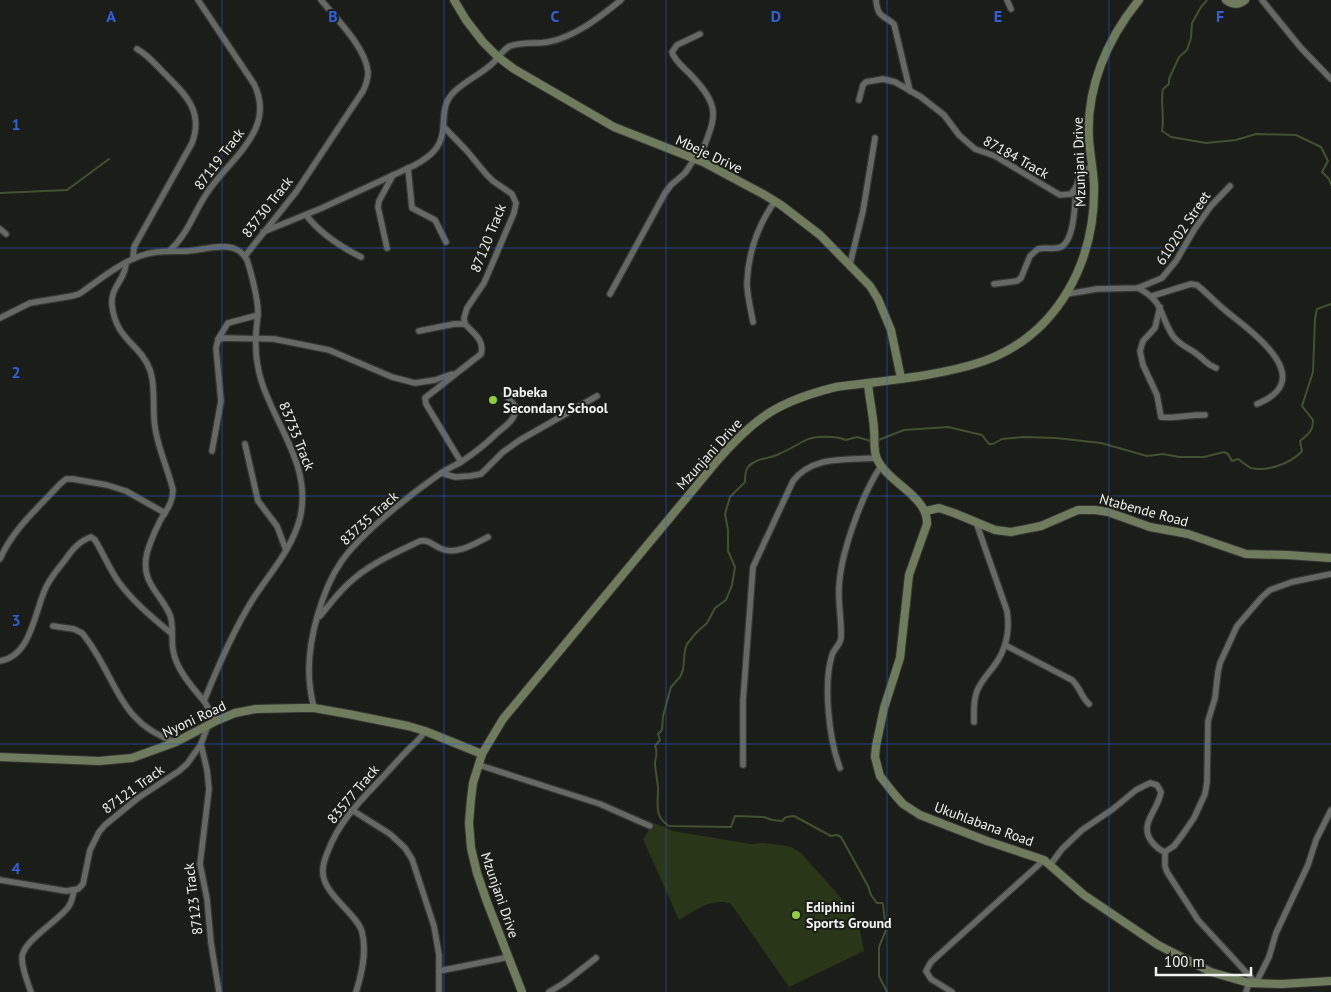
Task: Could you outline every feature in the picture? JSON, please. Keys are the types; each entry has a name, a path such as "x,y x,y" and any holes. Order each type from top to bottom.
{"street":[{"name":"87119 Track","path":"170,250 185,234 207,193 252,139 258,120 259,99 254,84 198,0"},
{"name":"83730 Track","path":"0,318 30,303 79,294 126,262 148,254 170,250 187,251 228,247 245,256 296,192 363,91 367,81 366,62 356,43 322,0"},
{"name":"Mbeje Drive","path":"454,0 474,32 498,57 514,70 614,127 697,159 775,202 820,235 870,286 884,312 901,378"},
{"path":"263,232 306,215 408,168 429,156 442,137 446,100 456,90 487,68 505,50 514,45 549,42 568,35 592,22 621,0"},
{"path":"876,0 876,9 879,15 894,24 910,91"},
{"path":"1007,0 1011,9"},
{"name":"Mzunjani Drive","path":"522,992 477,873 471,848 469,823 471,799 482,754 503,719 717,461 744,432 768,413 803,396 836,387 966,366 1003,352 1017,344 1041,325 1066,294 1080,269 1090,235 1094,200 1089,130 1095,84 1102,60 1116,33 1139,0"},
{"path":"1226,0 1236,4 1240,4 1245,0"},
{"path":"1262,0 1301,48 1331,79"},
{"path":"610,294 665,193 697,159 712,124 713,110 706,92 674,57 672,52 677,45 700,34"},
{"path":"133,259 134,247 192,143 196,123 193,109 186,96 149,57 137,49"},
{"name":"87184 Track","path":"859,100 863,85 869,81 888,80 910,91 944,115 960,135 975,149 1002,160 1057,194 1071,194 1076,188"},
{"name":"87120 Track","path":"444,126 486,174 512,194 516,204 514,214 484,283 464,314 465,324"},
{"path":"850,264 863,212 875,138"},
{"path":"994,284 1017,281 1021,278 1030,256 1038,249 1057,248 1065,244 1074,216 1076,188 1081,172 1093,166"},
{"path":"408,168 412,208 435,220 446,242"},
{"path":"387,248 378,207 379,201 393,175"},
{"name":"610202 Street","path":"1066,294 1097,289 1138,288 1156,282 1167,274 1203,216 1230,186"},
{"path":"754,322 747,283 758,231 765,216 775,202"},
{"path":"306,215 325,234 361,257"},
{"path":"0,229 6,234"},
{"name":"83733 Track","path":"204,701 220,663 242,620 293,538 300,518 302,482 296,459 261,380 256,354 257,302 245,256"},
{"path":"126,262 126,270 113,292 112,305 116,324 120,332 140,354 151,371 155,427 173,490 172,501 147,553 145,572 170,616 175,658 184,675 204,701 212,723"},
{"path":"1152,296 1191,284 1197,285 1261,340 1281,363 1282,379 1275,394 1257,404"},
{"path":"1138,288 1152,296 1160,307 1176,340 1199,355 1207,364 1216,368"},
{"path":"1160,307 1155,328 1143,342 1140,351 1143,365 1157,395 1159,414 1161,417 1166,418 1183,415 1205,415"},
{"path":"212,450 221,401 216,353 218,340 228,323 258,315"},
{"path":"419,331 458,323 465,324 479,338 482,349 477,358 430,393 424,400 461,462"},
{"path":"218,340 227,336 246,339 274,339 329,350 392,377 415,383 435,380 459,371"},
{"path":"868,383 875,454 891,479 919,502 926,511"},
{"name":"83735 Track","path":"314,708 309,663 317,619 330,583 342,561 350,550 385,518 441,473 461,462 487,442 515,416 516,407 505,394"},
{"path":"441,473 455,477 481,474 503,452 520,440 597,396"},
{"path":"246,444 256,496 277,526 286,550"},
{"path":"744,765 743,701 753,567 798,474 822,461 875,454"},
{"path":"840,768 832,744 828,690 832,655 841,639 839,588 848,539 873,478 881,466"},
{"path":"0,559 7,544 24,521 66,479 116,488 142,499 165,513"},
{"name":"Ntabende Road","path":"926,511 939,508 954,512 995,530 1011,532 1040,526 1078,510 1095,510 1108,512 1150,527 1188,534 1246,554 1287,554 1331,558"},
{"name":"Ukuhlabana Road","path":"926,511 927,524 908,584 900,658 878,733 875,758 880,776 886,785 904,804 920,815 1047,862 1084,895 1158,945 1212,972 1253,983 1282,984 1331,981"},
{"path":"974,722 974,704 977,692 983,679 1002,653 1009,623 1007,611 976,522"},
{"path":"317,619 350,582 363,572 420,541 428,541 440,548 454,551 488,537"},
{"path":"0,661 10,659 18,652 28,636 50,580 76,547 91,538 95,540 110,568 127,593 142,609 172,634"},
{"path":"1164,852 1174,846 1189,826 1204,794 1207,782 1208,721 1215,698 1220,663 1238,626 1270,590 1292,582 1331,574"},
{"path":"53,626 74,629 82,633 124,705 134,717 147,729 176,742"},
{"path":"1005,645 1072,680 1084,700 1090,704"},
{"name":"Nyoni Road","path":"0,758 120,760 143,755 176,742 212,723 247,710 314,708 425,730 482,754"},
{"name":"87121 Track","path":"31,992 23,969 23,951 30,942 66,910 74,891 83,884 90,850 99,832 138,798 179,771 192,758 212,723"},
{"name":"83577 Track","path":"356,992 363,967 362,933 326,883 322,872 334,837 352,810 405,752 419,740 425,730"},
{"name":"87123 Track","path":"201,744 207,770 208,789 200,871 207,898 211,944 219,992"},
{"path":"479,765 600,804 650,826"},
{"path":"952,992 929,978 926,971 931,962 1082,830 1145,784 1157,785 1161,792 1146,831 1158,849 1164,852"},
{"path":"352,810 394,837 405,848 412,859 434,926 439,956 439,992"},
{"path":"1246,992 1269,957 1276,933 1331,810"},
{"path":"1164,852 1167,872 1198,920 1253,983"},
{"path":"0,880 74,891"},
{"path":"439,971 509,957"},
{"path":"549,992 596,958"}],"green space":[{"path":"654,823 673,831 751,844 781,845 791,847 801,853 850,908 860,931 864,951 789,987 731,904 717,902 710,904 697,909 679,920 643,839"}],"waterway":[{"path":"1207,0 1192,23 1191,38 1187,50 1179,57 1169,79 1169,84 1163,89 1162,131 1171,137 1206,143 1236,140 1256,134 1296,135 1321,147 1328,161 1322,172 1329,179 1331,185"},
{"path":"0,193 67,190 109,159"},
{"path":"876,441 904,430 948,427 982,435 989,444 1002,439 1024,437 1056,438 1101,443 1147,456 1163,454 1179,457 1204,457 1224,452 1228,454 1232,461 1238,459 1251,468 1264,469 1279,466 1302,451 1300,441 1310,432 1312,427 1313,420 1302,406 1313,372 1315,319 1317,309 1331,304"},
{"path":"871,441 857,437 846,440 831,437 808,439 777,455 754,462 748,467 745,482 730,497 725,514 728,530 728,551 735,567 732,585 726,600 715,608 707,623 687,644 683,670 680,677 671,687 663,716 662,730 658,734 660,740 655,746 657,753 655,762 658,810 661,819 669,826 731,827 735,816 764,817 782,821 786,817 794,816 831,836 837,835 841,837 871,895 877,903 883,904 886,930 879,947 879,976 887,992"}],"place":[{"name":"Dabeka Secondary School","path":"493,400"},
{"name":"Ediphini Sports Ground","path":"796,915"}]}
